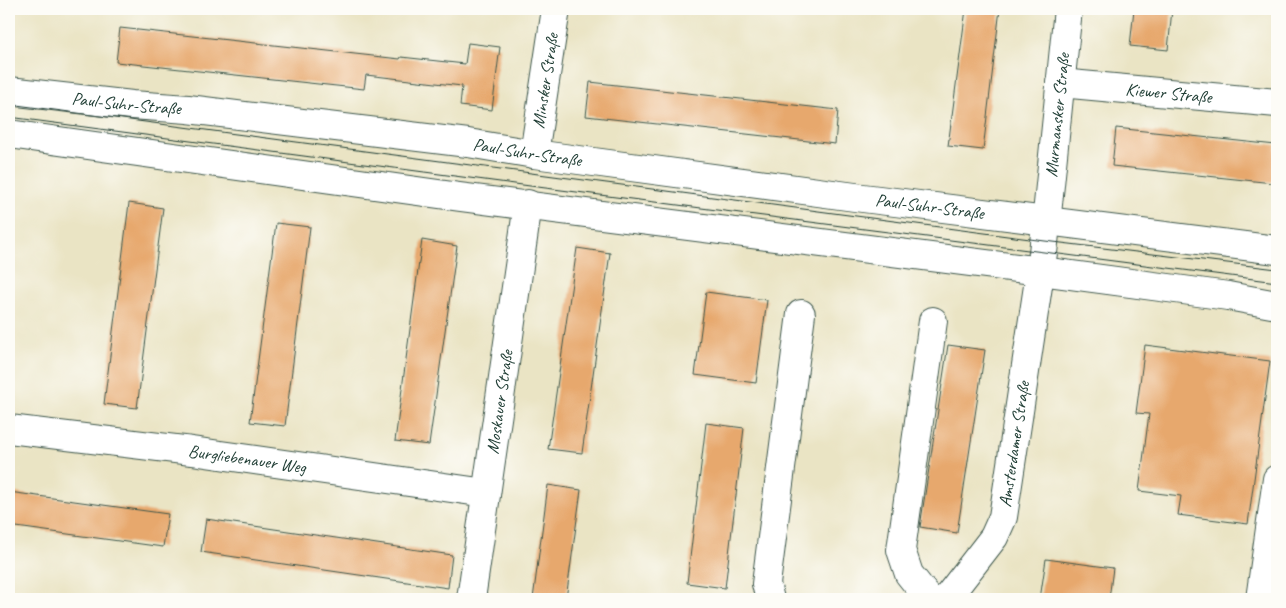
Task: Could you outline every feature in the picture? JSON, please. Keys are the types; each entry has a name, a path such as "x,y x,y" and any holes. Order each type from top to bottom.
{"street":[{"name":"Minsker Straße","path":"534,154 556,9"},
{"name":"Murmansker Straße","path":"1047,222 1068,9"},
{"name":"Kiewer Straße","path":"1060,83 1277,102"},
{"name":"Paul-Suhr-Straße","path":"9,91 132,105 198,110 468,144 1047,222 1277,250"},
{"path":"9,134 460,197 528,204 1041,271 1277,304"},
{"name":"Moskauer Straße","path":"471,599 528,204"},
{"path":"1041,271 1047,222"},
{"name":"Amsterdamer Straße","path":"946,599 994,537 1003,517 1041,271"},
{"path":"770,599 766,584 801,314"},
{"path":"929,599 909,574 901,550 933,321"},
{"name":"Burgliebenauer Weg","path":"9,429 192,451 486,493"},
{"path":"1260,599 1277,479"}],"building":[{"path":"966,9 1000,9 983,150 948,146"},
{"path":"1134,9 1172,9 1168,50 1130,46"},
{"path":"120,28 400,59 401,57 465,64 468,43 500,47 492,110 460,106 462,86 366,75 364,89 116,62"},
{"path":"590,82 838,110 835,144 586,116"},
{"path":"1116,128 1276,145 1273,183 1112,166"},
{"path":"129,203 163,208 137,408 104,404"},
{"path":"276,223 310,227 285,426 250,422"},
{"path":"422,240 457,246 429,445 395,441"},
{"path":"577,248 610,253 582,453 548,449"},
{"path":"706,292 767,300 756,383 695,375"},
{"path":"948,345 985,350 957,533 920,527"},
{"path":"1145,345 1270,361 1248,524 1178,515 1181,496 1139,491 1149,414 1136,413"},
{"path":"706,423 744,428 725,588 687,583"},
{"path":"548,485 581,490 566,599 533,599"},
{"path":"9,492 168,514 163,547 9,526"},
{"path":"206,519 452,555 448,588 201,552"},
{"path":"1046,559 1113,568 1109,599 1040,599"}],"tram line":[{"path":"9,104 1045,241 1277,269"},
{"path":"9,117 1277,282"}]}
